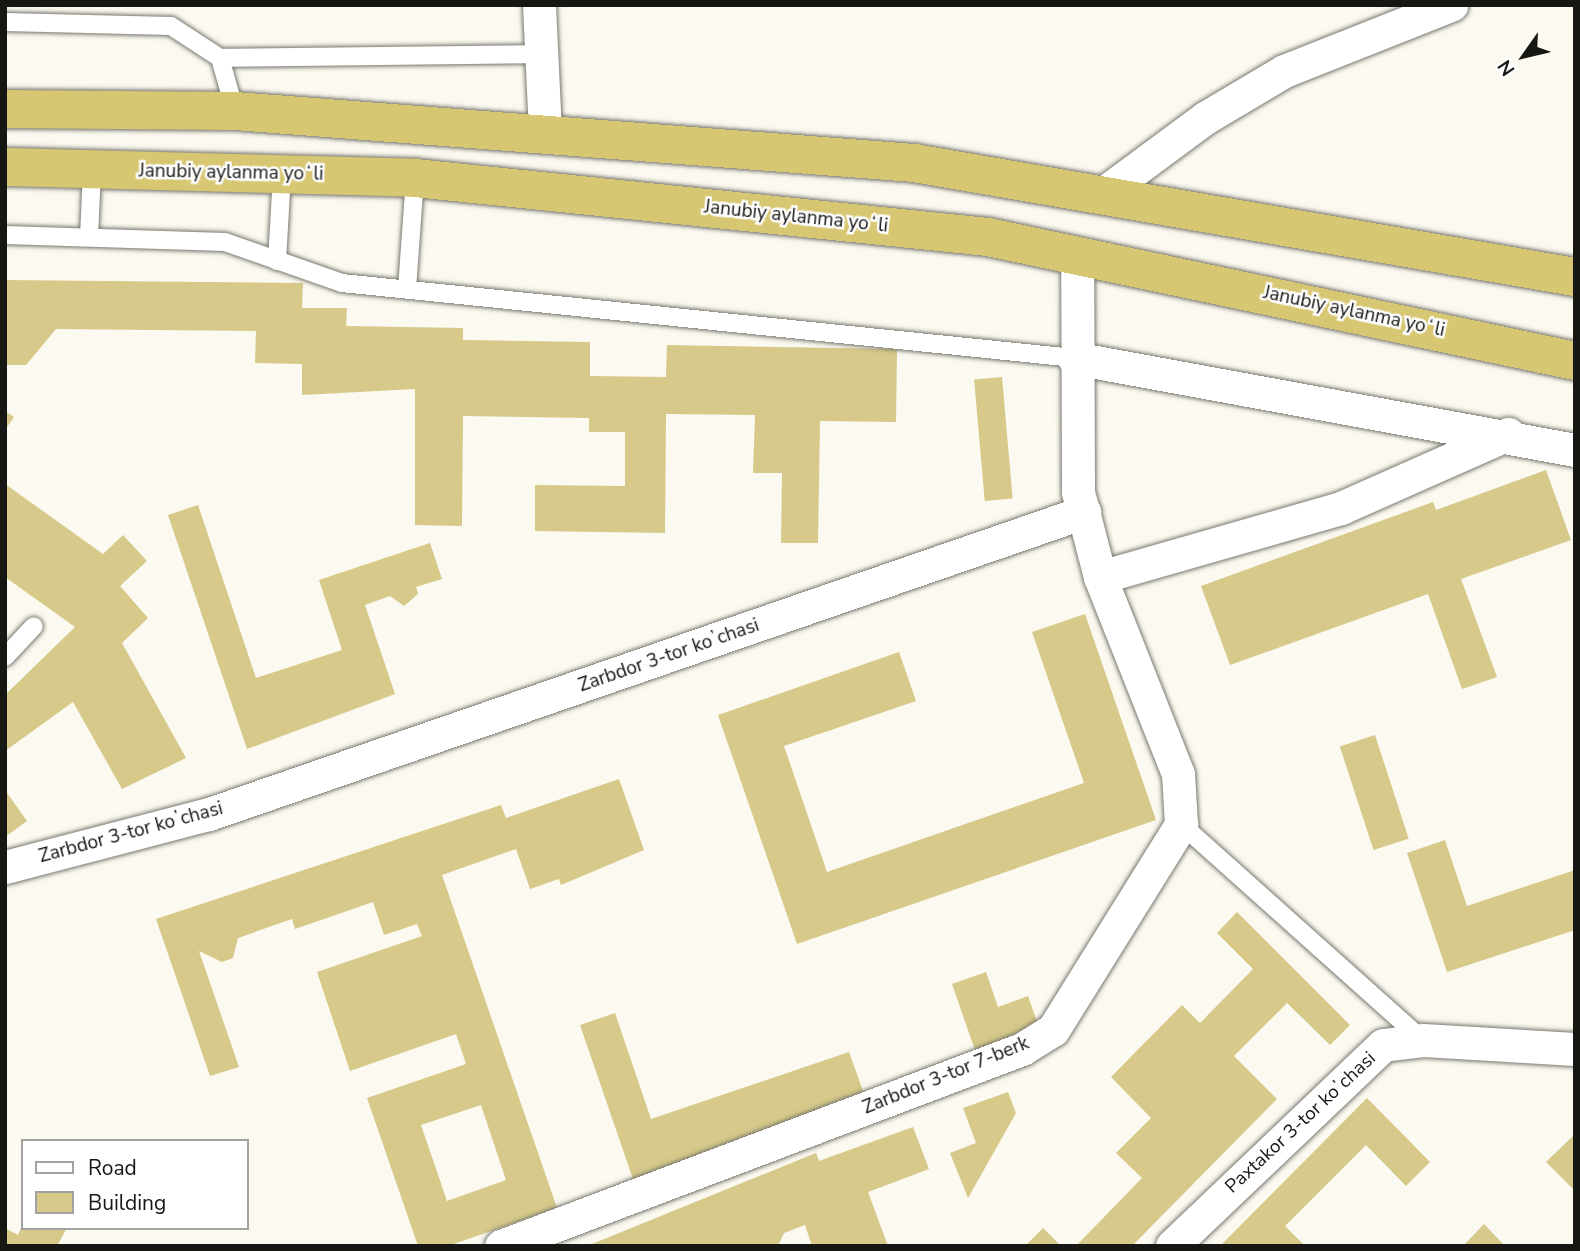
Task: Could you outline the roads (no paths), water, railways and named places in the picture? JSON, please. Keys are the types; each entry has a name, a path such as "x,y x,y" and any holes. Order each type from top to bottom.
{"highway":[{"path":"5,109 235,111 545,132 914,163 1575,277"},
{"name":"Janubiy aylanma yoʻli","path":"5,167 415,178 988,237 1575,361"}],"street":[{"path":"539,5 545,132"},
{"path":"1101,195 1205,118 1284,71 1451,5"},
{"path":"1077,255 1074,358 1084,512 1100,577 1178,774 1181,824"},
{"path":"1074,358 1508,434 1575,450"},
{"path":"1100,577 1340,508 1508,434"},
{"name":"Zarbdor 3-tor koʼchasi","path":"5,867 209,814 1084,512"},
{"name":"Zarbdor 3-tor 7-berk","path":"501,1246 1022,1049 1053,1030 1181,824"},
{"name":"Paxtakor 3-tor koʼchasi","path":"1172,1246 1383,1045 1423,1040 1575,1049"}],"lane":[{"path":"5,22 171,26 220,58 541,54"},
{"path":"220,58 235,111"},
{"path":"89,237 92,170"},
{"path":"277,261 282,174"},
{"path":"407,289 415,178"},
{"path":"5,235 225,242 277,261 308,276 407,289 1074,358"},
{"path":"5,657 34,626"},
{"path":"1181,824 1423,1040"}]}
